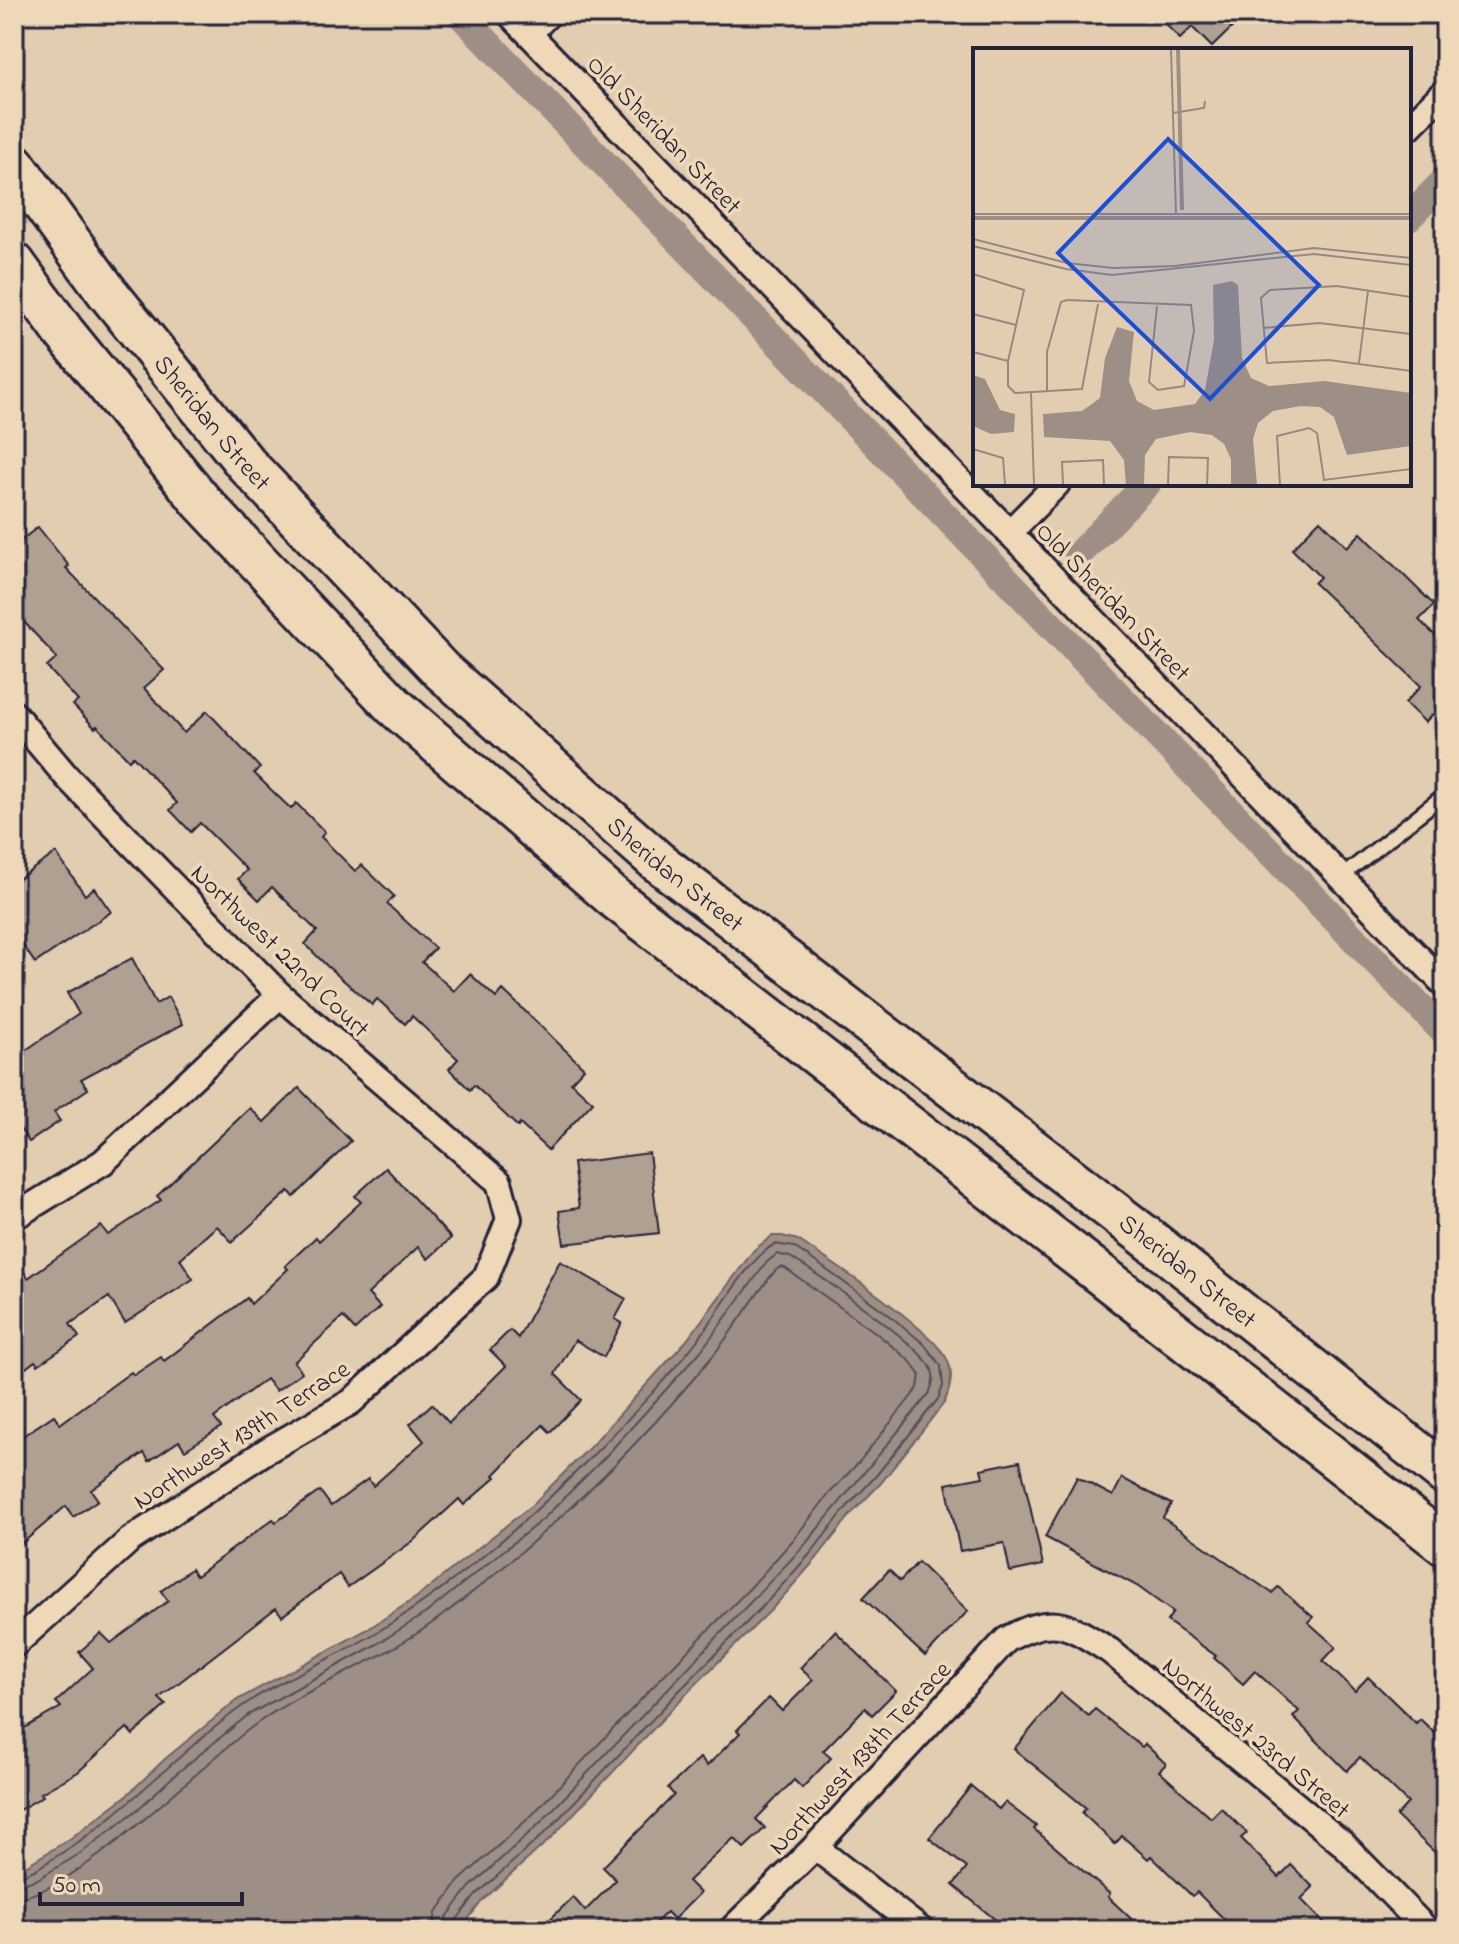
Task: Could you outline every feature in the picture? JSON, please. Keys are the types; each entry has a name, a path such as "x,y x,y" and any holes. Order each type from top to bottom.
{"main road":[{"name":"Sheridan Street","path":"14,164 107,292 246,464 442,671 657,861 1144,1235 1445,1474"},
{"path":"14,263 63,331 201,501 394,706 613,897 1445,1545"}],"street":[{"name":"Old Sheridan Street","path":"510,14 1445,985"},
{"path":"1411,125 1445,91"},
{"path":"1009,533 1055,486"},
{"name":"Northwest 22nd Court","path":"14,714 67,777 280,995 499,1182 509,1219"},
{"path":"14,1217 103,1162 280,995"},
{"name":"Northwest 139th Terrace","path":"14,1645 130,1540 266,1451 351,1402 486,1277 509,1219"},
{"name":"Northwest 138th Terrace","path":"731,1930 815,1847 1006,1640 1031,1626"},
{"name":"Northwest 23rd Street","path":"1031,1626 1070,1626 1110,1651 1343,1844 1427,1930"},
{"path":"815,1847 921,1930"}],"lane":[{"path":"533,38 557,14"},
{"path":"1341,877 1445,794"}],"water":[{"path":"772,1236 798,1240 880,1297 923,1332 939,1348 950,1366 950,1382 944,1403 881,1483 772,1609 685,1695 552,1837 482,1901 460,1930 14,1930 14,1869 27,1865 71,1838 126,1796 165,1759 237,1700 368,1629 417,1597 532,1505 590,1447 687,1340 754,1250"}],"building":[{"path":"1156,14 1246,14 1212,47 1192,27 1180,39"},
{"path":"1320,520 1347,547 1361,533 1434,605 1419,620 1445,645 1445,710 1441,706 1425,722 1405,703 1421,686 1314,583 1320,577 1292,549"},
{"path":"38,527 69,566 66,568 164,670 144,688 184,733 207,711 260,768 254,773 291,809 296,803 325,832 321,837 355,871 362,865 394,896 387,904 435,948 422,962 454,991 470,974 496,998 503,990 584,1068 571,1082 593,1102 548,1150 520,1124 518,1127 474,1085 470,1090 449,1069 458,1059 412,1016 405,1024 377,999 372,1005 327,966 305,944 317,931 272,887 259,900 238,879 247,870 200,823 191,832 170,810 177,803 133,756 129,760 73,705 78,701 47,667 57,658 14,611 14,546"},
{"path":"56,853 85,895 94,888 111,912 35,963 14,932 14,882"},
{"path":"132,958 156,1004 168,997 183,1024 81,1079 88,1089 54,1112 60,1121 29,1142 14,1120 14,1058 79,1014 67,993"},
{"path":"299,1088 351,1141 294,1197 289,1191 232,1242 217,1226 180,1259 193,1279 125,1323 109,1297 70,1324 79,1337 38,1365 35,1361 14,1377 14,1258 28,1278 101,1226 108,1235 161,1200 157,1196 250,1108 264,1122"},
{"path":"649,1153 659,1233 564,1244 559,1211 579,1208 573,1163"},
{"path":"386,1168 451,1238 428,1259 418,1247 368,1294 380,1307 355,1330 343,1317 294,1362 302,1372 276,1391 266,1379 214,1418 221,1427 185,1450 179,1441 149,1461 144,1453 91,1490 98,1500 73,1517 66,1506 14,1550 14,1442 54,1415 60,1424 131,1372 134,1375 161,1357 164,1361 247,1298 251,1304 316,1237 319,1241 361,1202 355,1196"},
{"path":"560,1261 626,1299 615,1319 622,1323 604,1357 575,1340 555,1374 581,1400 550,1432 543,1425 494,1475 496,1477 464,1505 459,1499 413,1541 348,1587 339,1574 282,1616 276,1608 159,1698 166,1705 133,1735 127,1728 78,1772 14,1813 14,1734 61,1707 56,1702 93,1668 79,1652 101,1633 111,1643 168,1601 161,1591 191,1569 196,1576 273,1519 276,1522 320,1491 331,1506 368,1479 373,1486 424,1441 410,1424 432,1404 449,1423 506,1366 490,1350 510,1330 518,1338"},
{"path":"1020,1461 1043,1565 1010,1572 1004,1543 960,1551 946,1484 983,1477 981,1469"},
{"path":"1077,1477 1113,1496 1122,1478 1171,1504 1163,1518 1272,1593 1278,1587 1313,1617 1308,1622 1336,1647 1323,1661 1355,1691 1368,1677 1416,1723 1420,1719 1445,1743 1445,1862 1396,1816 1408,1803 1360,1757 1347,1771 1293,1717 1299,1711 1255,1671 1243,1684 1214,1658 1216,1656 1167,1621 1173,1612 1137,1586 1045,1537"},
{"path":"918,1562 968,1611 925,1656 863,1598 889,1570 900,1581"},
{"path":"835,1631 896,1691 872,1715 865,1708 823,1751 831,1758 802,1788 794,1780 756,1819 765,1828 744,1848 734,1838 688,1881 700,1893 674,1919 667,1912 648,1930 539,1930 573,1897 585,1911 616,1880 603,1867 674,1795 668,1788 700,1758 707,1766 769,1698 782,1711 813,1680 800,1668"},
{"path":"1061,1693 1089,1716 1095,1709 1142,1747 1145,1744 1166,1764 1159,1771 1211,1818 1221,1808 1247,1833 1241,1838 1279,1877 1291,1865 1313,1887 1301,1899 1331,1930 1235,1930 1197,1892 1192,1896 1151,1856 1148,1859 1122,1836 1115,1844 1082,1813 1086,1808 1014,1749"},
{"path":"971,1786 999,1809 1005,1802 1036,1826 1034,1829 1110,1894 1108,1897 1143,1930 1008,1930 953,1885 967,1868 929,1838"}],"waterway":[{"path":"460,14 1445,1033"},
{"path":"1411,215 1445,180"},
{"path":"1078,555 1145,486"}]}
